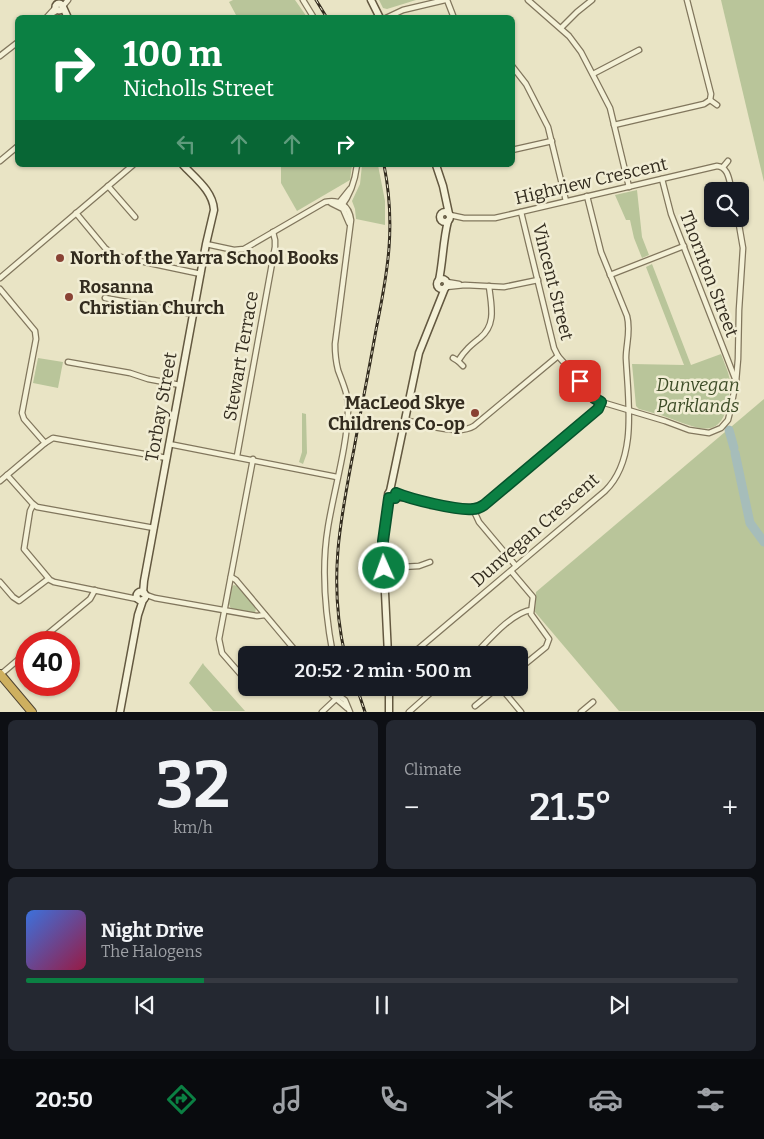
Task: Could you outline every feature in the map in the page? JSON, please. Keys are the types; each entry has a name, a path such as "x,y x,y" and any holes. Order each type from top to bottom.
{"highway":[{"path":"0,674 32,712"}],"street":[{"path":"303,0 312,15"},
{"path":"392,15 403,10 446,0 453,15"},
{"path":"528,0 561,28 578,46 608,101 629,187"},
{"path":"561,28 572,16 592,0"},
{"path":"614,125 704,104 710,100 711,94 688,0"},
{"path":"371,1 378,15"},
{"path":"49,15 60,4"},
{"path":"1,55 15,44"},
{"path":"593,74 639,50"},
{"path":"515,70 526,84 545,120 552,141 566,202"},
{"path":"710,100 717,104"},
{"path":"515,149 552,141"},
{"path":"0,160 15,148"},
{"path":"728,161 723,167 727,172 730,182"},
{"name":"Highview Crescent","path":"447,217 491,219 717,166 723,167"},
{"path":"0,278 131,167"},
{"name":"Torbay Street","path":"120,712 212,206 184,167"},
{"path":"340,204 351,188 356,167"},
{"path":"388,646 383,541 387,512 393,495 394,478 419,352 439,303 444,284 443,262 447,217 445,195 437,167"},
{"name":"Thornton Street","path":"662,179 669,210 736,382"},
{"path":"108,186 135,217"},
{"name":"Dunvegan Crescent","path":"422,646 611,484 626,448 629,410 626,355 629,326 627,316 599,244 587,196"},
{"path":"207,241 241,250 320,204 327,202 340,204 347,215 350,225 335,344 336,361 347,393 348,410 328,526 325,556 326,607 332,646"},
{"name":"Vincent Street","path":"521,212 554,348 558,356 594,398 601,402 689,430 705,433 716,431 728,420 736,382"},
{"path":"76,213 105,248 116,256 201,274"},
{"path":"736,382 743,243 740,227"},
{"name":"Stewart Terrace","path":"238,456 275,247 276,240 273,232"},
{"path":"610,275 684,246"},
{"path":"444,284 511,286 538,280"},
{"path":"458,361 467,348 484,335 490,325 492,312 489,286"},
{"path":"0,289 35,331 36,336 22,413 24,419 45,443"},
{"path":"105,298 193,314"},
{"name":"Thornton Street","path":"724,351 730,358 738,358"},
{"path":"405,420 456,430 467,430 558,356"},
{"path":"452,358 463,366"},
{"path":"68,362 180,385"},
{"path":"730,367 738,366"},
{"path":"393,495 473,509 481,507 596,411 601,402"},
{"path":"0,481 51,438 167,458"},
{"path":"169,444 238,456 337,477"},
{"path":"238,671 220,648 219,639 252,459"},
{"path":"7,475 33,505 154,528"},
{"path":"33,505 30,511 24,549 48,578 54,582 260,617 265,615"},
{"path":"473,509 476,519 516,566"},
{"path":"384,568 419,566 430,562"},
{"path":"511,570 533,597 531,617 549,641 546,646 528,661"},
{"path":"0,582 19,601 48,578"},
{"path":"230,580 241,588 291,646"},
{"path":"51,631 90,599 95,590"},
{"path":"484,646 516,616 531,610"},
{"path":"0,674 15,661"},
{"path":"389,696 389,712"},
{"path":"409,712 427,696"},
{"path":"475,706 488,696"},
{"path":"506,696 521,712"},
{"path":"322,712 338,697 346,702 349,711"},
{"path":"582,712 593,702"}],"green space":[{"path":"233,0 295,0 306,15 236,15 229,2"},
{"path":"379,0 416,0 387,9 383,8"},
{"path":"721,0 764,0 764,182"},
{"path":"281,167 352,167 350,180 297,211 281,183"},
{"path":"362,167 378,167 385,201 385,225 356,219 352,201 360,184"},
{"path":"637,190 642,237 649,255 642,258 634,238 630,220 626,220 615,195"},
{"name":"Dunvegan Parklands","path":"652,264 691,365 721,354 727,368 730,390 727,406 718,424 711,428 696,427 639,409 636,406 632,364 684,365 646,267"},
{"path":"38,358 63,362 58,388 33,383"},
{"path":"764,399 764,711 619,711 535,612 536,592"},
{"path":"302,413 306,414 307,453 303,464 299,462 302,452"},
{"path":"234,585 256,608 255,613 230,607 229,596 231,587"},
{"path":"203,663 245,711 213,711 189,683"}],"waterway":[{"path":"729,430 734,448"},
{"path":"735,453 750,523 764,542"}],"railway":[{"path":"316,0 325,15"},
{"path":"343,646 337,602 338,551 344,501 387,268 390,208 384,167"},
{"path":"360,696 365,712"}],"place":[{"name":"North of the Yarra School Books","path":"60,258"},
{"name":"Rosanna Christian Church","path":"69,297"},
{"name":"MacLeod Skye Childrens Co-op","path":"475,413"}],"route":[{"path":"384,568 383,541 389,498 395,498 396,493 406,498 462,508 473,509 481,507 598,409 601,402 594,398 580,381"}]}
